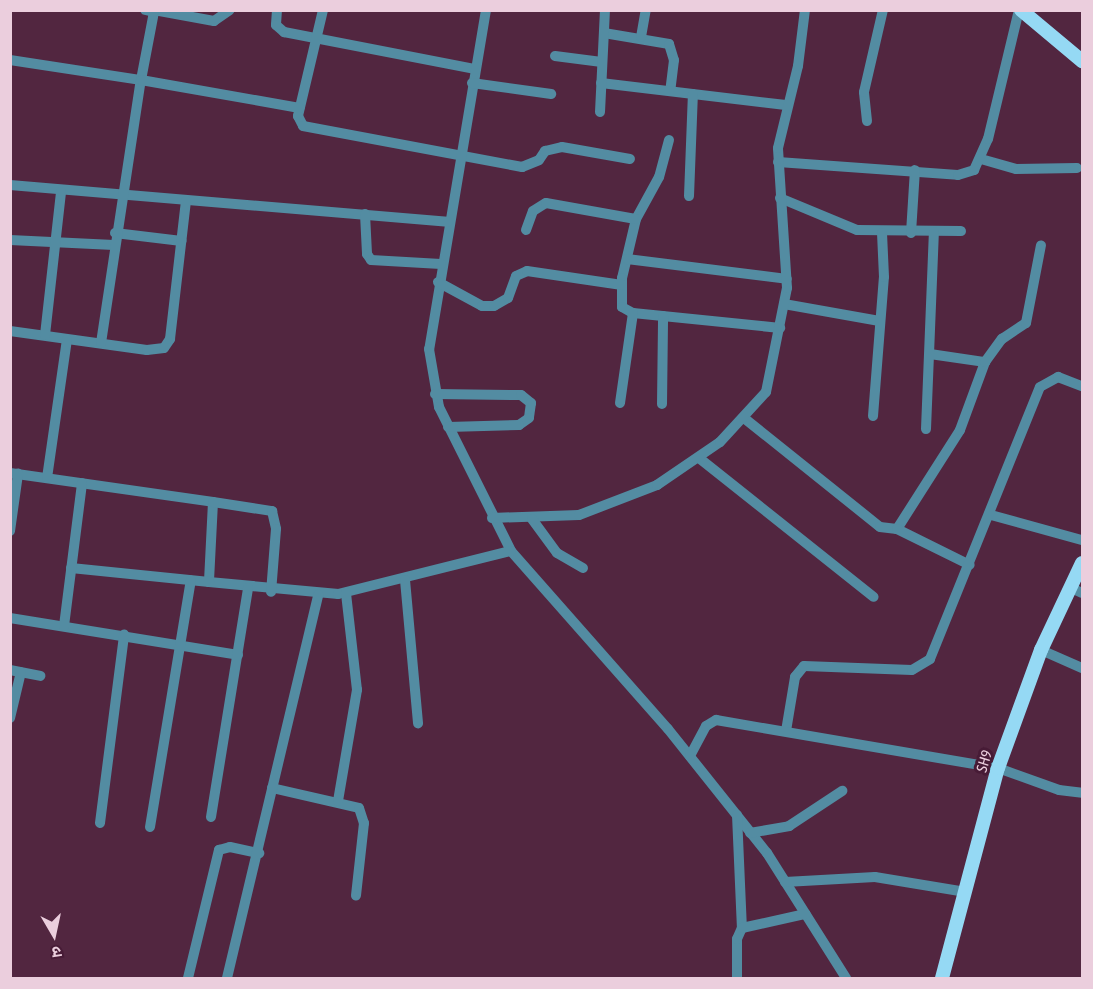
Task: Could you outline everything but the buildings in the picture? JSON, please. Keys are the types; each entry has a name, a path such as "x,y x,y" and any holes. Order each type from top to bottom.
{"main road":[{"path":"1020,10 1083,61"},
{"name":"SH9","path":"942,978 998,768 1041,650 1077,590 1083,563"}],"street":[{"path":"101,343 120,197 151,11 214,21 230,10"},
{"path":"277,10 280,30 315,40 475,69"},
{"path":"323,10 300,108 303,126 459,156 530,166 545,151 562,147 630,159"},
{"path":"486,10 447,222 429,349 435,394 448,427 492,518 511,551 690,756 785,882 846,978"},
{"path":"600,112 605,10"},
{"path":"641,37 645,10"},
{"path":"492,518 532,519 579,515 622,501 699,458 744,418 766,392 780,328 787,279 778,162 786,105 805,10"},
{"path":"867,121 864,92 883,10"},
{"path":"778,162 966,174 981,159 1020,10"},
{"path":"604,33 661,40 672,51 670,91"},
{"path":"555,56 602,62"},
{"path":"10,60 300,108"},
{"path":"472,83 551,93"},
{"path":"601,83 786,105"},
{"path":"688,196 693,94"},
{"path":"669,140 659,177 636,219 622,285 622,307 633,313 780,328"},
{"path":"981,159 1016,169 1077,168"},
{"path":"911,233 915,170"},
{"path":"10,185 120,197 447,222"},
{"path":"45,335 61,192"},
{"path":"780,198 835,222 882,233 961,231"},
{"path":"10,331 101,343 164,348 170,339 186,201"},
{"path":"526,230 533,211 546,203 636,219"},
{"path":"365,214 367,254 371,260 441,264"},
{"path":"926,429 934,232"},
{"path":"873,416 882,233"},
{"path":"10,240 114,239 182,242"},
{"path":"897,529 960,430 986,362 1002,339 1026,323 1041,245"},
{"path":"627,259 787,279"},
{"path":"438,282 482,306 494,306 508,298 516,276 528,271 622,285"},
{"path":"784,304 879,321"},
{"path":"620,403 633,313"},
{"path":"662,404 663,316"},
{"path":"47,478 67,339"},
{"path":"930,354 986,362"},
{"path":"786,730 795,677 804,666 912,670 924,666 991,515 1040,387 1058,377 1083,386"},
{"path":"435,394 521,395 531,403 529,418 519,425 448,427"},
{"path":"744,418 880,527 897,529 970,565"},
{"path":"699,458 874,597"},
{"path":"10,531 14,473 272,511 276,529 271,592"},
{"path":"64,626 82,483"},
{"path":"209,582 213,502"},
{"path":"991,515 1083,540"},
{"path":"532,519 557,553 583,568"},
{"path":"71,568 209,582 271,592 318,595 346,593 405,580 511,551"},
{"path":"150,827 191,580"},
{"path":"405,580 418,723"},
{"path":"211,817 248,588"},
{"path":"338,801 357,690 346,593"},
{"path":"226,978 259,853 272,788 318,595"},
{"path":"10,618 238,655"},
{"path":"99,823 124,635"},
{"path":"1041,650 1083,668"},
{"path":"10,718 16,671 40,676"},
{"path":"690,756 706,726 717,720 998,768 1059,790 1083,793"},
{"path":"272,788 338,801 359,808 363,815 356,896"},
{"path":"750,833 789,826 842,791"},
{"path":"737,816 742,928 737,939 737,978"},
{"path":"188,978 219,850 230,847 259,853"},
{"path":"785,882 875,876 966,892"},
{"path":"742,928 806,914"}]}
